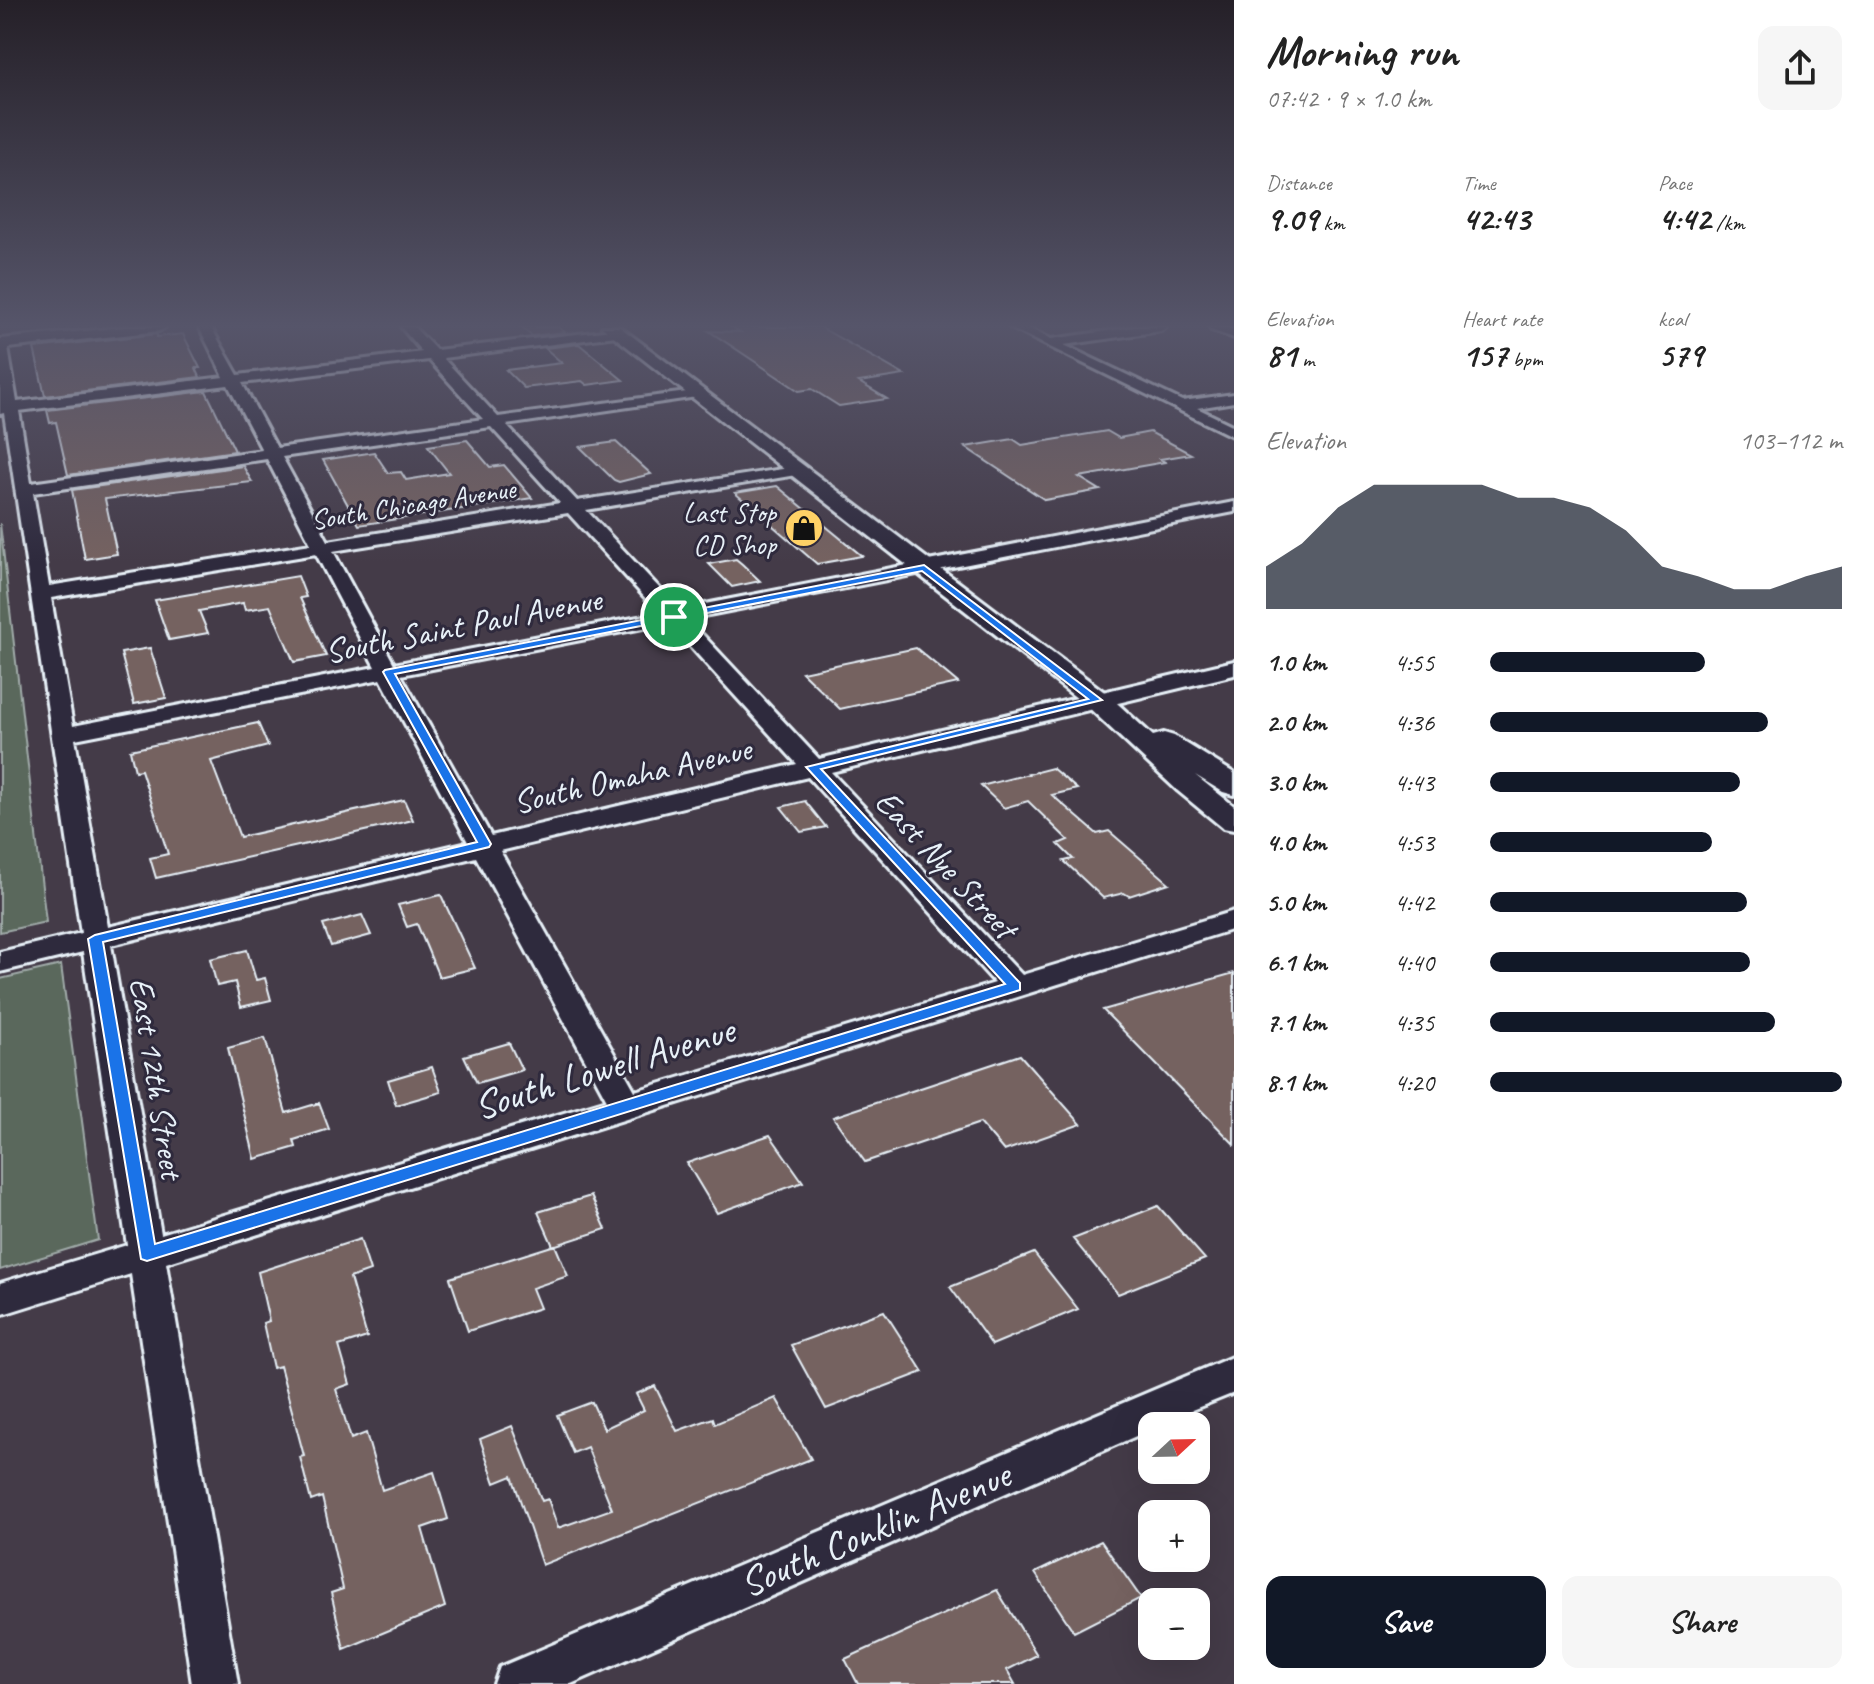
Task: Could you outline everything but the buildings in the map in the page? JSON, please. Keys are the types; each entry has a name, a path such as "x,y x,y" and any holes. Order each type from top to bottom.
{"main road":[{"path":"713,406 1097,700 1234,786"},
{"path":"1097,700 1189,785 1234,821"}],"street":[{"path":"6,409 33,406"},
{"path":"248,406 388,672 626,1105"},
{"name":"East Nye Street","path":"479,406 1015,986"},
{"path":"23,489 609,406"},
{"path":"1181,406 1234,432"},
{"name":"East 12th Street","path":"6,409 23,489 215,1684"},
{"name":"South Chicago Avenue","path":"39,594 796,470"},
{"name":"South Saint Paul Avenue","path":"61,735 1234,507"},
{"name":"South Omaha Avenue","path":"0,962 484,844 1234,668"},
{"name":"South Lowell Avenue","path":"0,1299 1234,920"},
{"name":"South Conklin Avenue","path":"517,1684 1234,1374"}],"green space":[{"path":"0,523 46,922 0,932"},
{"path":"61,965 98,1240 0,1270 0,979"}],"place":[{"name":"Last Stop CD Shop","path":"804,528"}],"route":[{"path":"924,568 1097,700 812,767 1015,986 147,1254 95,939 484,844 388,672 674,617 924,568"}]}
